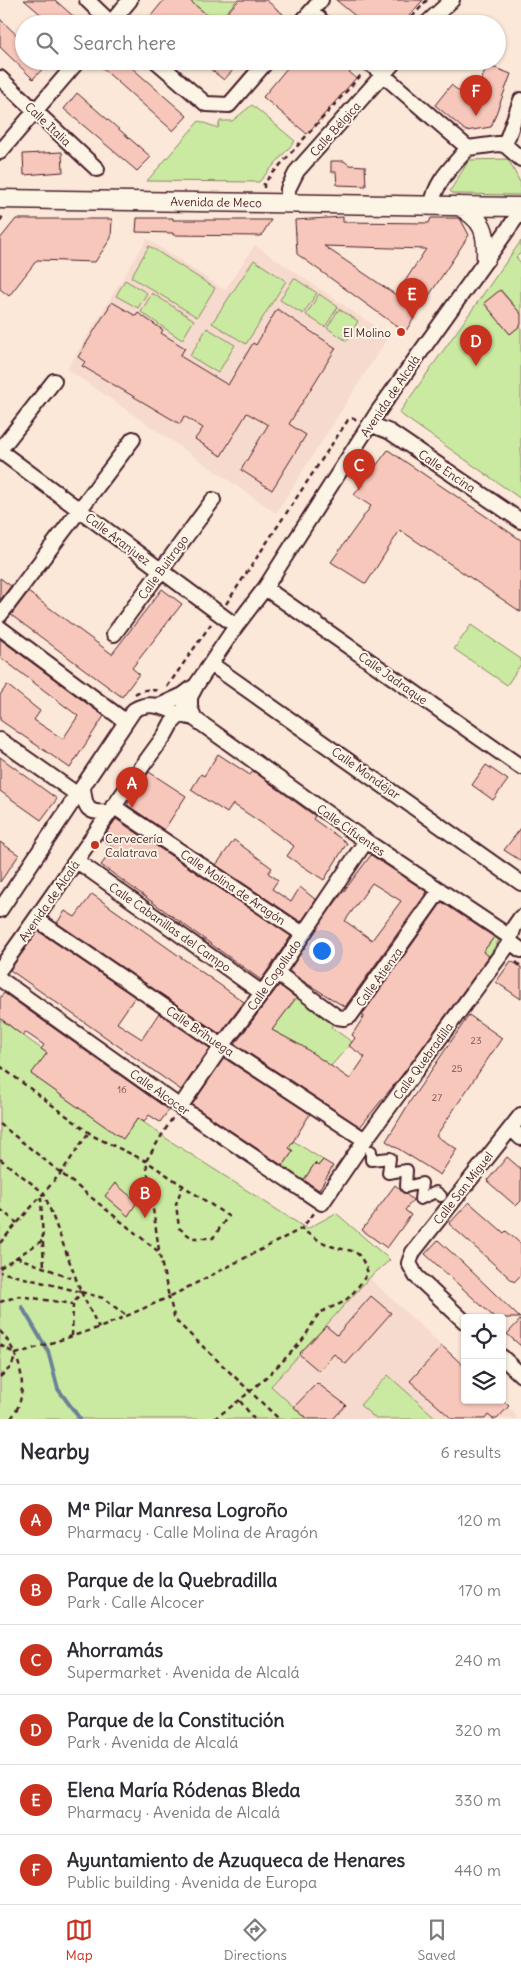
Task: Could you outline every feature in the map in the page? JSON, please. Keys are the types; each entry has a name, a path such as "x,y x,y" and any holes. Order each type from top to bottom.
{"street":[{"path":"87,0 103,15"},
{"path":"118,15 130,0"},
{"path":"308,15 321,0"},
{"path":"436,15 452,0"},
{"path":"311,12 314,15"},
{"path":"0,152 71,70"},
{"path":"166,70 206,104 229,104 259,70"},
{"path":"377,70 468,148"},
{"name":"Calle Bélgica","path":"288,203 288,189 297,171 387,70"},
{"name":"Calle Italia","path":"0,78 97,169"},
{"path":"505,145 521,100"},
{"path":"432,205 434,192 440,181 468,148 498,144 505,145 521,159"},
{"name":"Avenida de Meco","path":"5,205 264,202 521,207"},
{"path":"459,206 475,215 484,229 486,258"},
{"name":"Avenida de Alcalá","path":"0,969 190,699 197,684 236,626 265,588 369,426 521,211"},
{"path":"0,451 54,381"},
{"name":"Calle Encina","path":"369,426 390,432 521,521"},
{"path":"0,615 133,439"},
{"name":"Calle Aranjuez","path":"0,451 236,626"},
{"name":"Calle Buitrago","path":"114,634 212,500"},
{"name":"Calle Jadraque","path":"265,588 521,768"},
{"path":"0,628 125,721"},
{"name":"Calle Mondéjar","path":"211,664 521,883"},
{"name":"Avenida de Alcalá","path":"138,707 146,704 162,707 183,695 197,684"},
{"path":"190,699 190,708 195,719"},
{"path":"2,901 80,792 125,721 138,707"},
{"name":"Calle Cifuentes","path":"162,707 176,719 195,719 366,841 440,890 521,950"},
{"path":"0,740 80,792"},
{"name":"Calle Molina de Aragón","path":"80,792 84,804 90,810 98,813 111,809 303,934"},
{"name":"Calle Cogolludo","path":"180,1107 222,1046 277,973 366,841"},
{"name":"Calle Cabanillas del Campo","path":"77,861 262,993"},
{"name":"Calle Atienza","path":"277,973 337,1016 344,1018 350,1016 440,890"},
{"name":"Calle Quebradilla","path":"322,1203 368,1146 510,940 514,927 521,917"},
{"name":"Calle Brihuega","path":"36,919 368,1146"},
{"name":"Calle Alcocer","path":"0,978 180,1107 322,1203"},
{"name":"Calle San Miguel","path":"461,1318 416,1276 409,1263 413,1252 516,1133 521,1115"},
{"path":"368,1146 371,1160 390,1158 388,1173 407,1170 406,1186 422,1182 420,1199 439,1194"},
{"path":"504,1359 521,1375"}],"path":[{"path":"414,15 427,0"},
{"path":"264,202 264,183 363,70"},
{"path":"0,221 4,214 5,205"},
{"path":"138,707 130,698 139,691 148,689 164,691 219,614 348,420 354,418 369,426"},
{"path":"0,1066 88,1132 146,1161 183,1184 228,1216 213,1238 192,1238 179,1228 176,1204 183,1184"},
{"path":"180,1107 146,1161 159,1252 175,1320 279,1419"},
{"path":"0,1124 159,1252"},
{"path":"0,1243 61,1173 88,1132"},
{"path":"0,1159 44,1193 81,1292 99,1328"},
{"path":"41,1196 44,1268"},
{"path":"0,1345 16,1354 99,1328 127,1316 169,1297 301,1229 322,1203"},
{"path":"0,1209 17,1223"},
{"path":"214,1419 250,1392 301,1342 311,1329 317,1316 327,1308 342,1302 354,1292 368,1273 362,1257 350,1250 329,1246 301,1229"},
{"path":"0,1268 43,1239"},
{"path":"16,1257 77,1280"},
{"path":"0,1272 103,1298 127,1316"},
{"path":"72,1336 73,1304 81,1292"},
{"path":"0,1302 19,1296 73,1304"},
{"path":"0,1331 9,1341 16,1354 22,1377 20,1403 11,1419"},
{"path":"0,1377 11,1367 16,1354"},
{"path":"240,1401 254,1419"}],"shaded area":[{"path":"147,239 225,290 255,245 389,336 276,513 67,369"},
{"path":"369,1278 461,1363 461,1404 506,1404 517,1416 514,1419 307,1419 271,1386"}],"green space":[{"path":"188,0 237,0 224,15 207,15"},
{"path":"252,105 295,141 259,182 147,181 199,121 218,128 220,121 232,121"},
{"path":"508,159 521,184 520,195 454,194 450,191 469,160"},
{"path":"521,241 521,253 516,257 521,263 521,314 501,290 484,303 510,334 521,327 521,499 399,413"},
{"path":"149,246 215,288 197,317 131,277"},
{"path":"254,260 286,281 246,344 212,323"},
{"path":"294,278 317,293 303,314 280,300"},
{"path":"125,280 147,293 138,308 116,296"},
{"path":"152,293 194,320 182,340 141,312"},
{"path":"319,294 338,307 325,327 306,315"},
{"path":"339,309 358,321 347,341 327,328"},
{"path":"207,328 235,345 218,373 190,356"},
{"path":"471,625 521,659 521,664 507,685 454,649"},
{"path":"494,937 499,940 489,956 483,952"},
{"path":"299,993 336,1019 331,1027 352,1042 330,1067 272,1030"},
{"path":"0,1019 167,1139 307,1229 336,1213 390,1260 369,1278 271,1386 307,1419 0,1419"},
{"path":"246,1117 264,1122 323,1160 318,1166 315,1164 302,1182 282,1168 293,1151"},
{"path":"388,1375 437,1419 376,1419 360,1405"}],"building":[{"path":"24,0 55,0 72,15 42,15"},
{"path":"164,0 189,0 207,15 152,15"},
{"path":"239,0 266,0 283,14 225,15"},
{"path":"336,0 423,0 410,15 354,15"},
{"path":"0,19 15,33 15,62 0,47"},
{"path":"24,70 42,70 33,79"},
{"path":"104,70 134,70 187,116 173,131"},
{"path":"211,70 233,70 224,80"},
{"path":"286,70 347,70 356,78 307,134 263,97"},
{"path":"485,70 500,70 511,74 491,127 466,131 435,105 451,85 473,102"},
{"path":"77,93 151,157 137,171 64,109"},
{"path":"62,152 63,172 24,175 23,154"},
{"path":"331,161 344,161 349,165 365,166 366,186 337,185 336,172 331,172"},
{"path":"343,217 343,222 429,223 431,218 458,218 469,235 405,332 297,254 295,220","holes":["324,246 426,249 396,295"]},
{"path":"137,218 271,220 261,236 173,235 173,233 136,232"},
{"path":"16,219 112,219 111,238 95,262 37,260 9,296 0,289 0,239"},
{"path":"500,290 521,314 521,325 510,334 484,303"},
{"path":"112,302 136,316 138,313 163,330 161,333 185,348 180,356 228,385 253,343 256,345 277,309 336,348 289,424 306,435 272,490 241,470 268,425 247,413 221,456 195,439 203,428 184,416 180,424 82,366 85,362 78,357"},
{"path":"388,450 521,540 521,612 400,530 366,584 331,562 371,506 354,495"},
{"path":"0,578 11,586 0,600"},
{"path":"162,589 182,604 132,668 139,674 122,697 11,615 28,592 112,654"},
{"path":"0,639 104,716 70,768 0,720 0,695 7,685 40,711 34,720 63,739 78,716 0,657"},
{"path":"218,754 250,775 253,771 315,816 313,819 347,843 324,880 287,856 294,846 260,822 233,804 227,813 191,790 201,774 204,776"},
{"path":"0,757 57,799 41,820 0,791"},
{"path":"486,765 508,780 493,800 472,785"},
{"path":"149,772 186,796 164,830 127,805"},
{"path":"116,819 291,936 261,980 101,865 114,848 102,839"},
{"path":"521,828 521,861 504,850"},
{"path":"234,840 272,868 268,873 278,880 272,889 291,902 300,887 316,900 301,922 216,865"},
{"path":"0,842 19,855 0,882"},
{"path":"371,855 427,892 345,1007 289,971 329,911","holes":["372,883 401,901 372,940 345,921"]},
{"path":"92,894 244,1002 220,1034 57,923 65,911 75,917"},
{"path":"442,902 494,937 483,952 489,956 406,1070 360,1127 235,1044 279,985 296,998 272,1030 302,1046 350,1079 365,1057 349,1046 355,1038 352,1035 364,1016 362,1015"},
{"path":"38,931 135,997 117,1023 142,1039 159,1013 210,1048 181,1090 10,970"},
{"path":"511,961 521,967 521,999 496,982"},
{"path":"4,993 169,1110 160,1122 149,1115 144,1122 138,1118 123,1139 31,1074 47,1053 41,1049 44,1045 25,1032 23,1036 0,1018 0,998"},
{"path":"469,1015 502,1038 436,1136 457,1149 440,1175 386,1141 411,1100"},
{"path":"224,1058 310,1114 289,1148 293,1151 283,1166 192,1105"},
{"path":"507,1157 521,1169 521,1201 516,1206 487,1181"},
{"path":"323,1160 333,1166 319,1190 304,1180 315,1163 318,1166"},
{"path":"115,1183 137,1202 128,1216 105,1196"},
{"path":"395,1185 413,1200 405,1210 411,1215 387,1248 362,1230"},
{"path":"469,1202 504,1233 506,1231 521,1244 521,1275 514,1282 449,1224"},
{"path":"438,1240 520,1318 506,1318 506,1314 491,1314 425,1254"},
{"path":"371,1296 391,1313 346,1364 334,1354 319,1371 299,1354 326,1326 337,1335"},
{"path":"521,1319 521,1346 507,1334"},
{"path":"442,1346 461,1363 461,1404 506,1403 509,1406 497,1419 493,1419 488,1415 485,1419 452,1419 410,1381"},
{"path":"317,1383 346,1405 333,1419 307,1419 294,1407"}],"waterway":[{"path":"22,1307 48,1351 58,1389 80,1419"}],"place":[{"name":"Ayuntamiento de Azuqueca de Henares","path":"476,116"},
{"name":"Elena María Ródenas Bleda","path":"412,319"},
{"name":"El Molino","path":"401,332"},
{"name":"Parque de la Constitución","path":"476,366"},
{"name":"Ahorramás","path":"359,490"},
{"name":"Mª Pilar Manresa Logroño","path":"132,808"},
{"name":"Cervecería Calatrava","path":"95,845"},
{"name":"Parque de la Quebradilla","path":"145,1218"}]}
